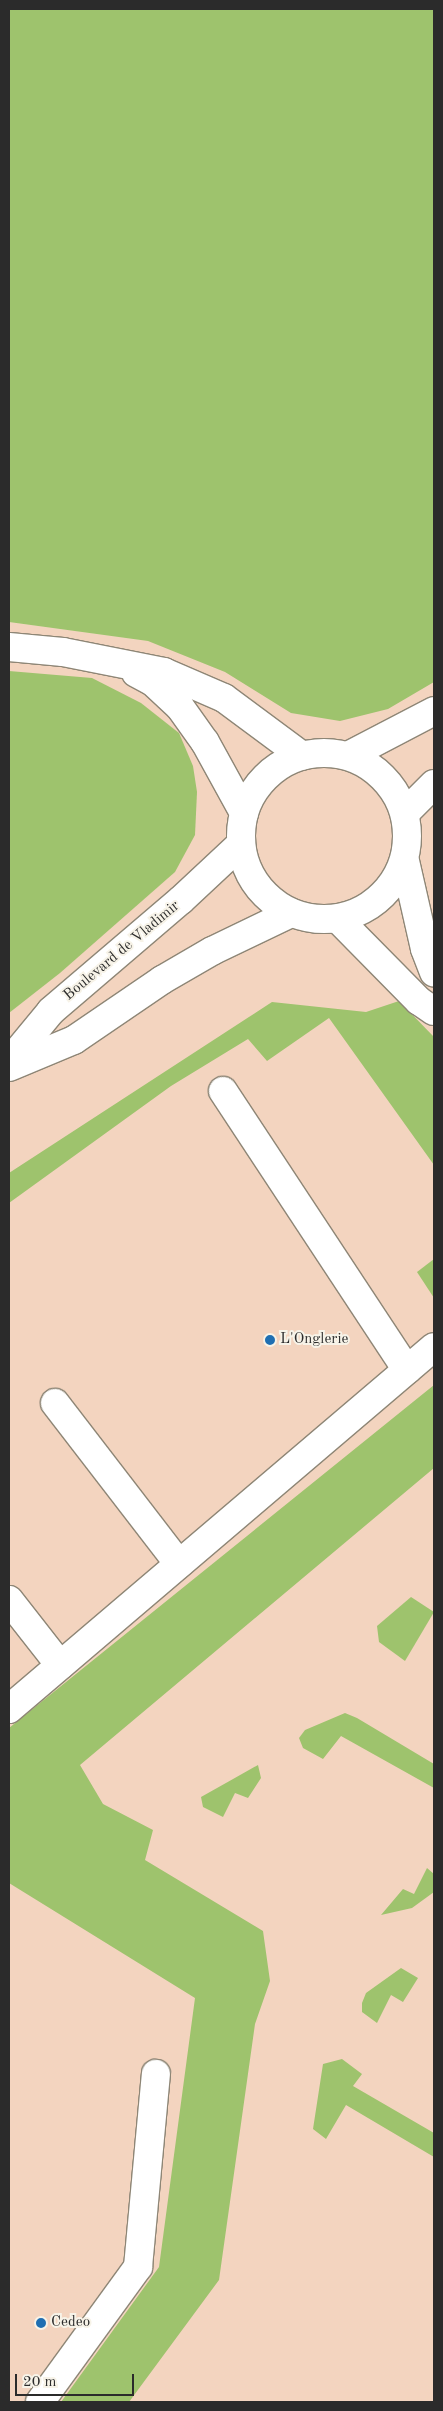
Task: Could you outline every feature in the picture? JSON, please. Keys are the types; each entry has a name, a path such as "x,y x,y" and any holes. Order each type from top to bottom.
{"main road":[{"path":"9,647 64,652 164,672 224,698 302,756"},
{"path":"117,662 153,682 180,707 206,742 244,813"},
{"path":"348,756 434,711"},
{"path":"325,753 348,756 373,768 393,788 405,814 408,837 404,860 395,882 380,899 360,912 338,919 314,920 291,913 272,902 256,886 246,866 241,844 244,813 256,788 276,768 302,756 325,753"},
{"path":"405,814 434,784"},
{"name":"Boulevard de Vladimir","path":"9,1062 51,1011 181,900 241,844"},
{"path":"404,860 425,949 434,972"},
{"path":"9,1066 74,1040 162,980 212,951 291,913"},
{"path":"338,919 419,1001 434,1011"},
{"path":"223,1091 407,1370"},
{"path":"9,1708 434,1347"},
{"path":"55,1403 179,1564"},
{"path":"9,1600 60,1665"},
{"path":"40,2402 138,2267 156,2074"}],"shaded area":[{"path":"9,622 148,641 434,646 434,2402 9,2402"}],"green space":[{"path":"9,9 434,9 434,682 388,709 340,721 291,713 225,672 148,641 9,622"},
{"path":"9,671 92,678 141,703 179,733 193,766 197,792 195,835 175,872 60,973 9,1013"},
{"path":"399,1001 434,1037 434,1165 329,1018 267,1061 248,1039 171,1086 9,1203 9,1173 272,1002 366,1012"},
{"path":"434,1259 434,1298 417,1272"},
{"path":"434,1385 434,1468 80,1765 103,1804 153,1830 145,1860 263,1931 270,1981 255,2024 219,2280 129,2402 61,2402 159,2267 195,1998 9,1883 9,1728"},
{"path":"411,1597 434,1612 405,1661 379,1642 377,1626"},
{"path":"345,1713 357,1718 434,1764 434,1788 341,1736 323,1759 303,1748 299,1738 305,1730"},
{"path":"258,1765 261,1778 248,1798 235,1793 223,1817 203,1807 201,1797"},
{"path":"427,1868 434,1874 434,1892 412,1908 381,1915 403,1889 414,1894"},
{"path":"401,1968 418,1978 403,2002 391,1995 377,2023 362,2012 362,2003 366,1993"},
{"path":"342,2059 362,2074 353,2086 434,2133 434,2157 346,2105 326,2139 313,2129 323,2064"}],"place":[{"name":"L'Onglerie","path":"270,1340"},
{"name":"Cedeo","path":"41,2323"}]}
